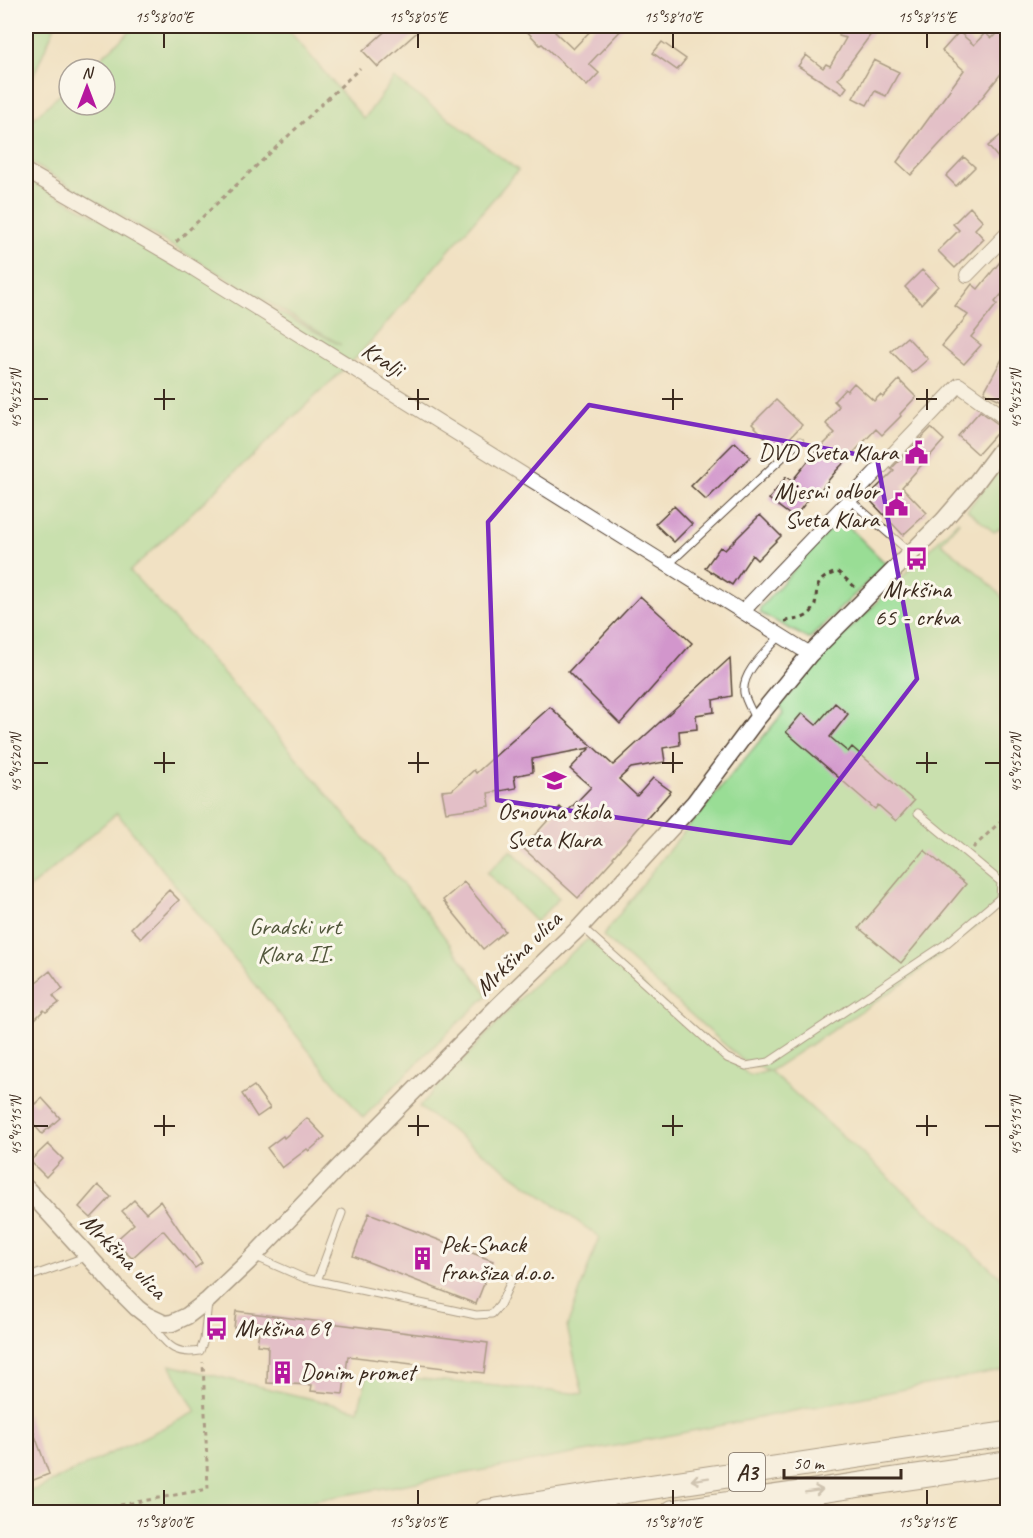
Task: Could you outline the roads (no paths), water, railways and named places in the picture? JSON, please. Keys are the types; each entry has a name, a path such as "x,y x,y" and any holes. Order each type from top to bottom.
{"highway":[{"name":"A3","path":"486,1512 1008,1434"},
{"name":"A3","path":"673,1512 1008,1463"}],"street":[{"name":"Kralji","path":"26,171 166,252 810,654"},
{"path":"967,275 1008,233"},
{"path":"743,611 960,386 1008,420"},
{"name":"Mrkšina ulica","path":"26,1188 137,1308 154,1320 165,1324 188,1316 254,1256 498,1006 581,926 694,802 810,654 943,521 975,484 1008,440"}],"lane":[{"path":"669,564 800,441"},
{"path":"849,500 911,553"},
{"path":"756,720 744,694 745,681 748,672 777,633"},
{"path":"581,926 727,1058 746,1066 769,1062 947,944 1000,898 1001,882 918,813"},
{"path":"317,1281 342,1213"},
{"path":"26,1278 88,1256"},
{"path":"254,1256 304,1278 476,1315 492,1314 500,1305 512,1280"},
{"path":"137,1308 173,1350 187,1353 200,1351 204,1340 208,1300"}],"place":[{"name":"DVD Sveta Klara","path":"916,452"},
{"name":"Mjesni odbor Sveta Klara","path":"897,505"},
{"name":"Mrkšina 65 - crkva","path":"917,559"},
{"name":"Osnovna škola Sveta Klara","path":"554,781"},
{"name":"Pek-Snack franšiza d.o.o.","path":"423,1258"},
{"name":"Mrkšina 69","path":"217,1328"},
{"name":"Donim promet","path":"282,1372"}],"park label":[{"name":"Gradski vrt Klara II.","path":"295,940"}]}
